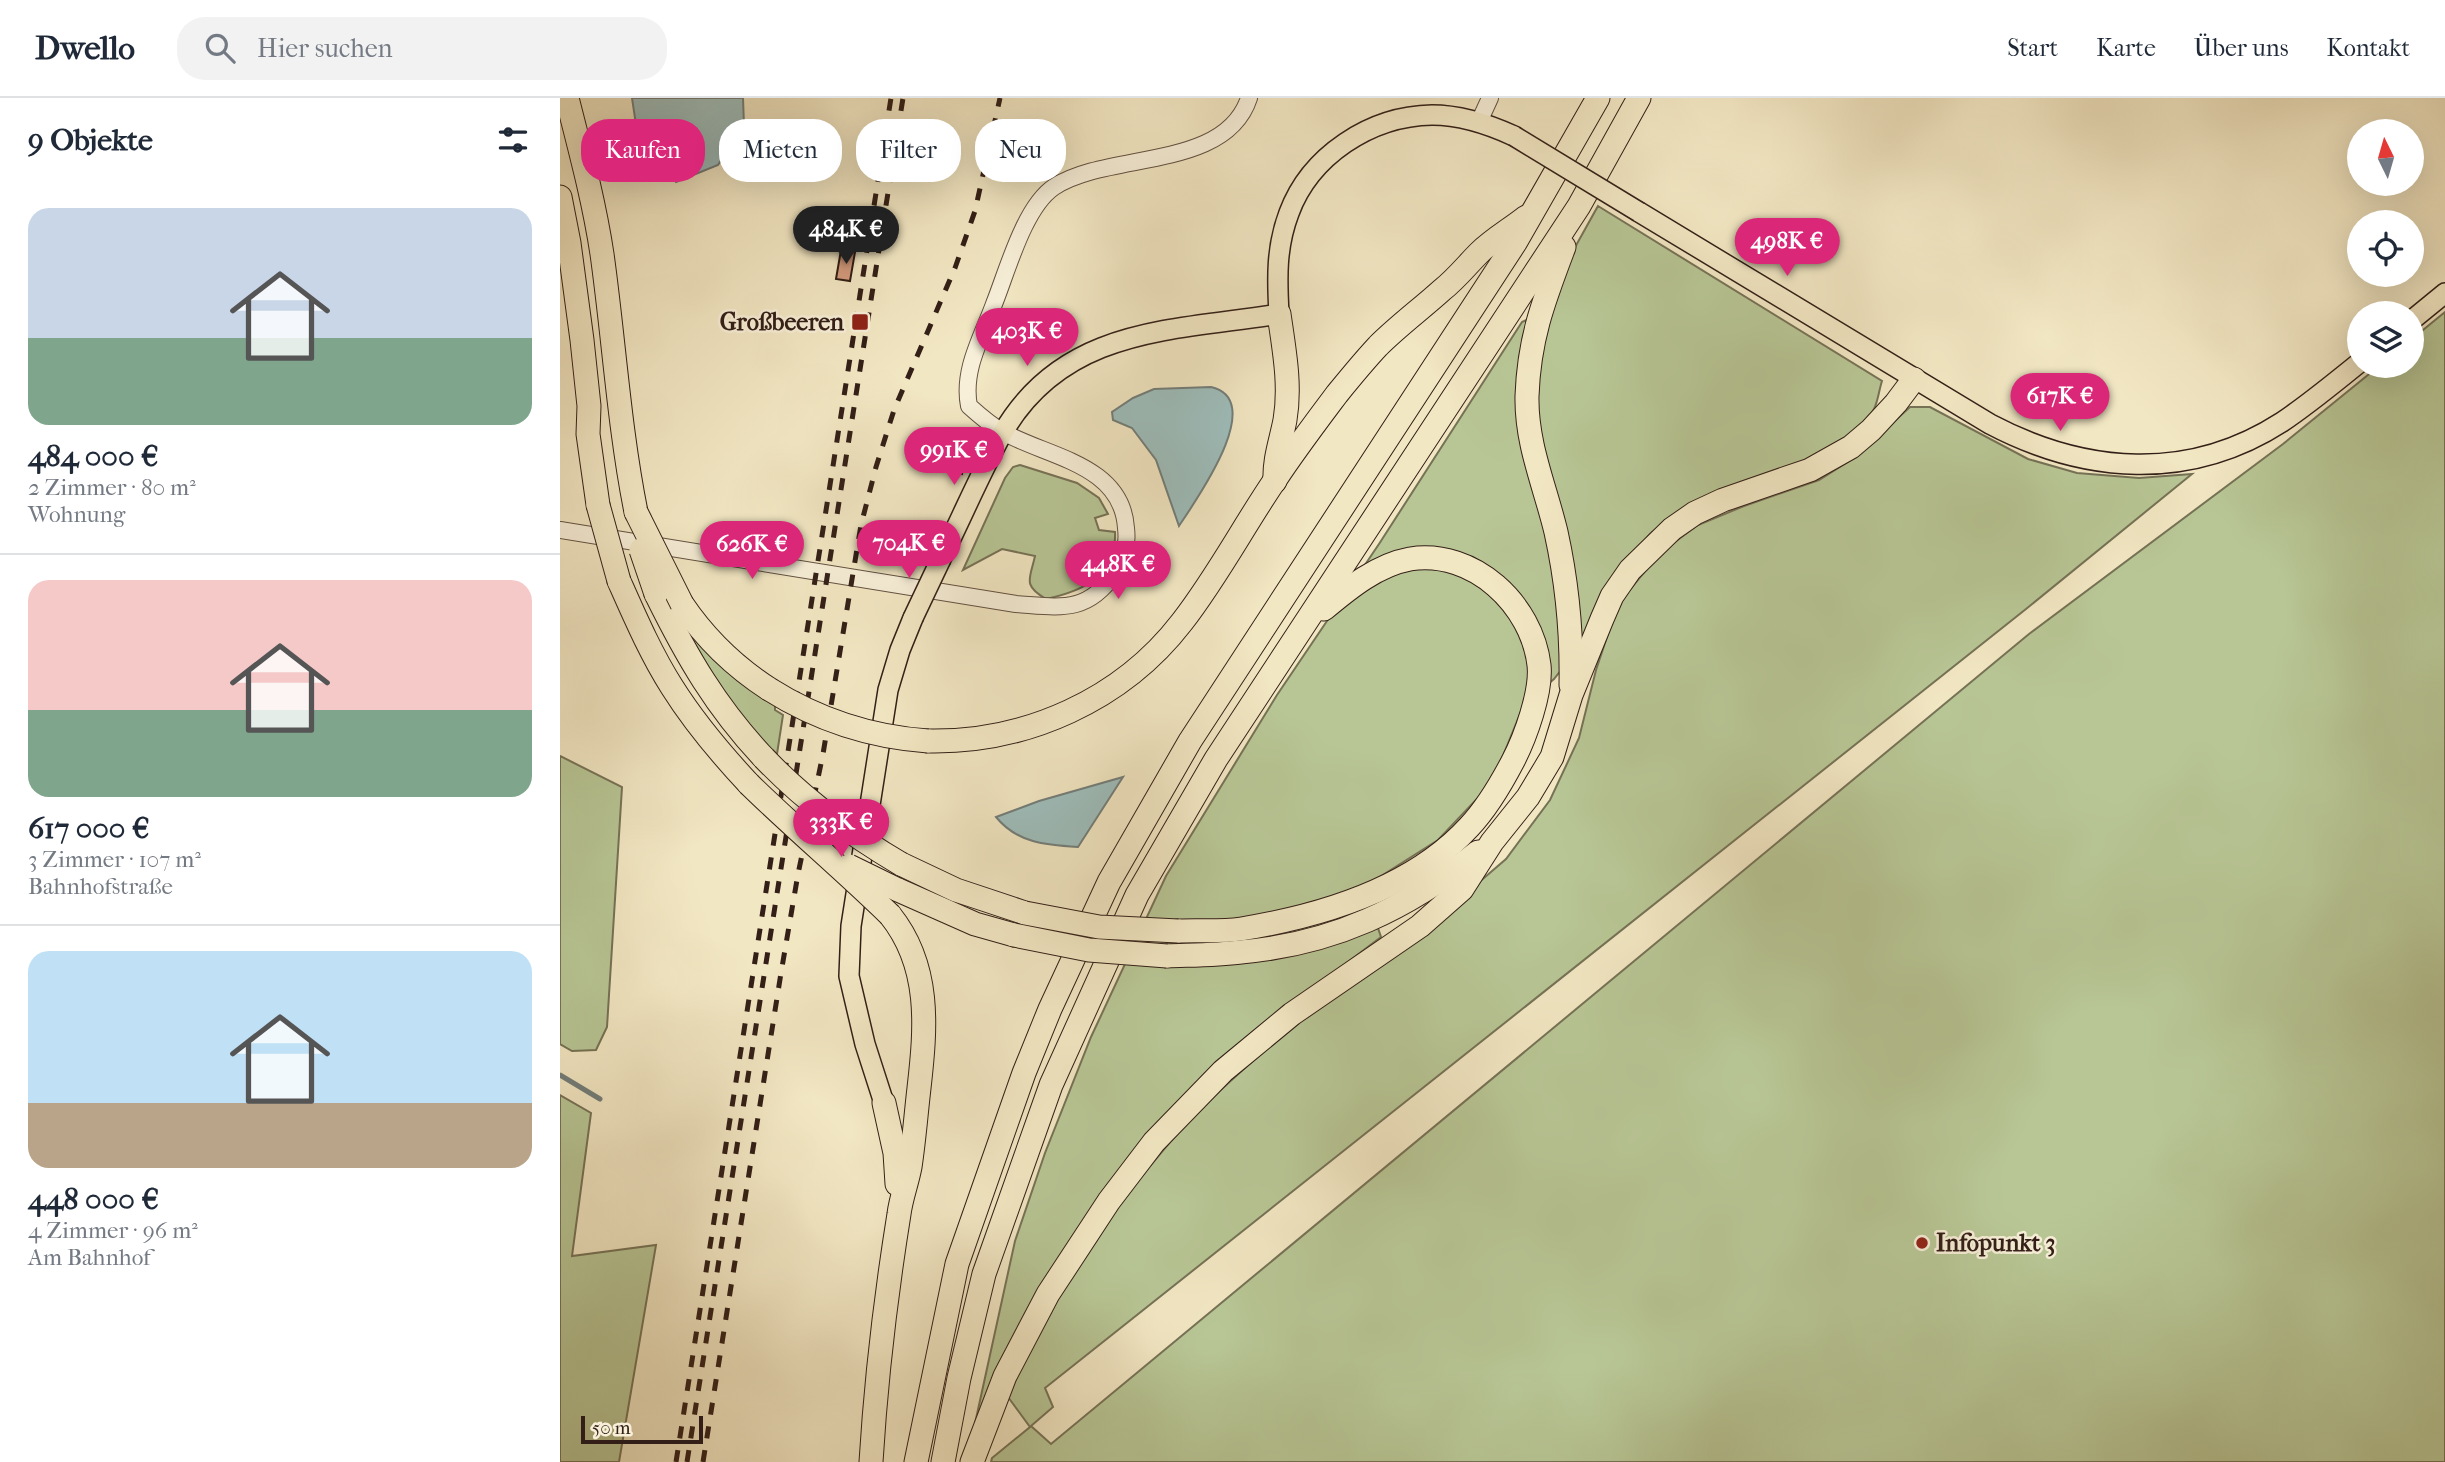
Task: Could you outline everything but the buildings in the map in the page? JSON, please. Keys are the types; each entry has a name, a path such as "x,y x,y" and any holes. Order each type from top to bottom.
{"highway":[{"path":"567,98 584,164 601,251 625,450 636,512 636,536 656,594 681,645 735,727 819,809 858,838 901,864 956,890 1025,913 1099,927 1178,931 1239,929 1301,917 1386,887 1430,861 1469,828 1501,785 1523,742 1534,703 1539,667 1530,632 1516,606 1490,580 1450,561 1411,559 1377,570 1356,583 1303,626"},
{"path":"916,1462 957,1264 1024,1073 1050,1009 1109,882 1190,741 1534,211 1598,98"},
{"path":"943,1462 959,1378 984,1274 1051,1085 1137,895 1216,759 1579,206 1639,98"},
{"path":"560,197 582,340 589,406 588,434 598,505 619,581 638,624 672,687 713,745 783,817 831,857 890,915 903,934 922,987 925,1014 909,1169 899,1212 875,1406 871,1462"},
{"path":"1571,695 1570,610 1556,531 1536,466 1527,398 1532,345 1542,301 1579,206"},
{"path":"636,512 682,604 720,650 751,678 808,711 849,727 928,741 977,738 1039,725 1066,714 1140,668 1180,625 1234,549 1275,481 1339,392 1379,345 1445,288 1482,250 1534,211"},
{"path":"1275,481 1274,461 1286,403 1286,362 1279,314"},
{"path":"972,1462 1005,1376 1048,1294 1109,1201 1154,1142 1223,1071 1292,1014 1420,926 1462,889 1492,842 1528,797 1552,757 1571,695 1612,596 1630,570 1650,548 1695,513 1723,500 1810,470 1841,453 1871,430 1914,379"},
{"path":"831,857 975,924 1089,950 1167,956 1242,952 1301,943 1351,928 1400,907 1448,877 1492,842"},
{"path":"884,1103 895,1153 899,1212"}],"main road":[{"path":"884,1103 849,976 850,926 888,690 900,650 941,559 1003,432 1041,383 1055,371 1091,350 1132,337 1279,314 1278,263 1283,230 1297,195 1323,162 1355,136 1391,121 1432,115 1479,122 1514,136 1990,424 2018,439 2048,450 2103,463 2153,465 2217,453 2281,422 2347,372"},
{"path":"2424,310 2445,293"}],"street":[{"path":"560,530 1016,604 1055,607 1083,604 1105,588 1121,566 1126,550 1126,518 1115,493 1087,468 1003,432 969,406 966,390 970,368 1016,245 1033,210 1053,188 1090,170 1171,155 1202,144 1230,128 1242,116 1249,98"},
{"path":"1479,122 1490,98"}],"green space":[{"path":"1598,206 1882,381 1874,409 1857,430 1817,456 1671,516 1650,534 1622,566 1579,647 1554,679 1524,704 1492,783 1438,840 1364,887 1381,937 1275,1017 1182,1101 972,1437 1015,1241 1045,1153 1091,1037 1166,876 1277,695 1379,544 1522,322 1548,310 1564,267"},
{"path":"2445,312 2445,1462 991,1462 992,1458 1030,1427 1008,1397 1045,1314 1118,1204 1192,1116 1288,1029 1442,914 1506,859 1550,800 1579,738 1596,670 1618,604 1660,553 1698,525 1819,480 1854,458 1910,407 1930,407 2028,459 2077,473 2139,478 2192,474 2026,609 1045,1388 1053,1407 1031,1426 1051,1444 2029,634 2283,444 2364,378 2424,378 2424,329"},
{"path":"1020,465 1077,483 1099,498 1108,514 1095,518 1099,530 1115,532 1110,560 1104,570 1085,586 1046,599 1033,590 1031,585 1030,576 1035,556 1002,549 963,570 1005,478 1013,467"},
{"path":"678,615 783,715 777,754 770,748 768,751 710,677"},
{"path":"560,756 622,787 607,1027 596,1050 572,1051 560,1044"},
{"path":"560,1095 591,1113 572,1256 656,1245 619,1462 560,1462"}],"water":[{"path":"632,98 743,98 744,119 719,119 719,164 705,170 705,119 635,119"},
{"path":"1211,387 1227,396 1232,411 1230,430 1212,474 1179,526 1156,460 1132,428 1113,420 1112,412 1133,398 1154,389"},
{"path":"1123,777 1078,847 1033,841 1013,832 996,817 1039,801"}],"waterway":[{"path":"560,1075 600,1099"}],"railway":[{"path":"676,1462 891,98"},
{"path":"687,1462 903,98"},
{"path":"703,1462 781,973 823,754 861,525 894,410 955,268 975,211 1000,98"}],"place":[{"name":"Großbeeren","path":"860,322"},
{"name":"Infopunkt 3","path":"1922,1243"}]}
